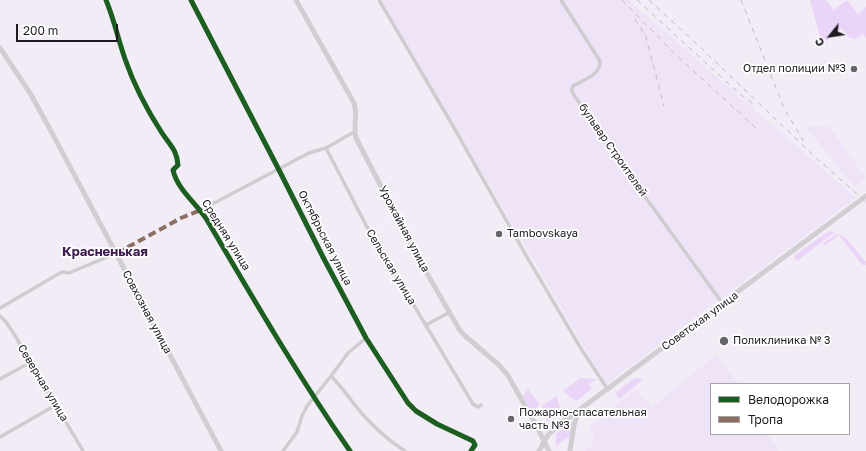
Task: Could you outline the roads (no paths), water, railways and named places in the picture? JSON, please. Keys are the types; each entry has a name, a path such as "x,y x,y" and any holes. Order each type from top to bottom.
{"street":[{"name":"Средняя улица","path":"106,0 115,22 125,59 140,95 163,135 171,144 178,157 178,166 173,170 176,181 201,210 314,399 350,451"},
{"name":"Октябрьская улица","path":"191,0 366,338 408,403 424,417 473,441 475,445 471,451"},
{"path":"379,0 449,119 530,264 608,390"},
{"name":"бульвар Строителей","path":"561,0 600,61 598,72 573,86 572,92 606,143 723,304"},
{"name":"Урожайная улица","path":"299,1 354,103 356,116 354,132 356,138 402,226 464,335 498,364 507,374 549,451"},
{"name":"Совхозная улица","path":"0,48 33,100 117,253 221,451"},
{"path":"201,210 310,154 326,148 354,132"},
{"name":"Сельская улица","path":"326,148 367,227 473,404 478,406 480,405"},
{"name":"Советская улица","path":"538,451 552,431 579,410 608,390 866,196"},
{"path":"0,308 60,273 69,273 117,253"},
{"path":"426,325 450,312"},
{"name":"Северная улица","path":"0,316 10,327 83,451"},
{"path":"283,451 297,432 307,406 314,399 348,353 366,338"},
{"path":"0,379 30,362"},
{"path":"331,376 365,416 405,451"},
{"path":"0,437 56,405"},
{"path":"570,451 574,426 579,410"}],"railway":[{"path":"622,0 675,54 757,129"},
{"path":"637,0 741,95 753,104"},
{"path":"649,0 813,155 866,202"},
{"path":"741,0 784,108 804,142"},
{"path":"635,19 646,37 664,106"}],"place":[{"name":"Отдел полиции №3","path":"854,69"},
{"name":"Tambovskaya","path":"499,234"},
{"name":"Поликлиника № 3","path":"724,341"},
{"name":"Пожарно-спасательная часть №3","path":"511,419"}],"district":[{"name":"Красненькая","path":"105,252"}]}
